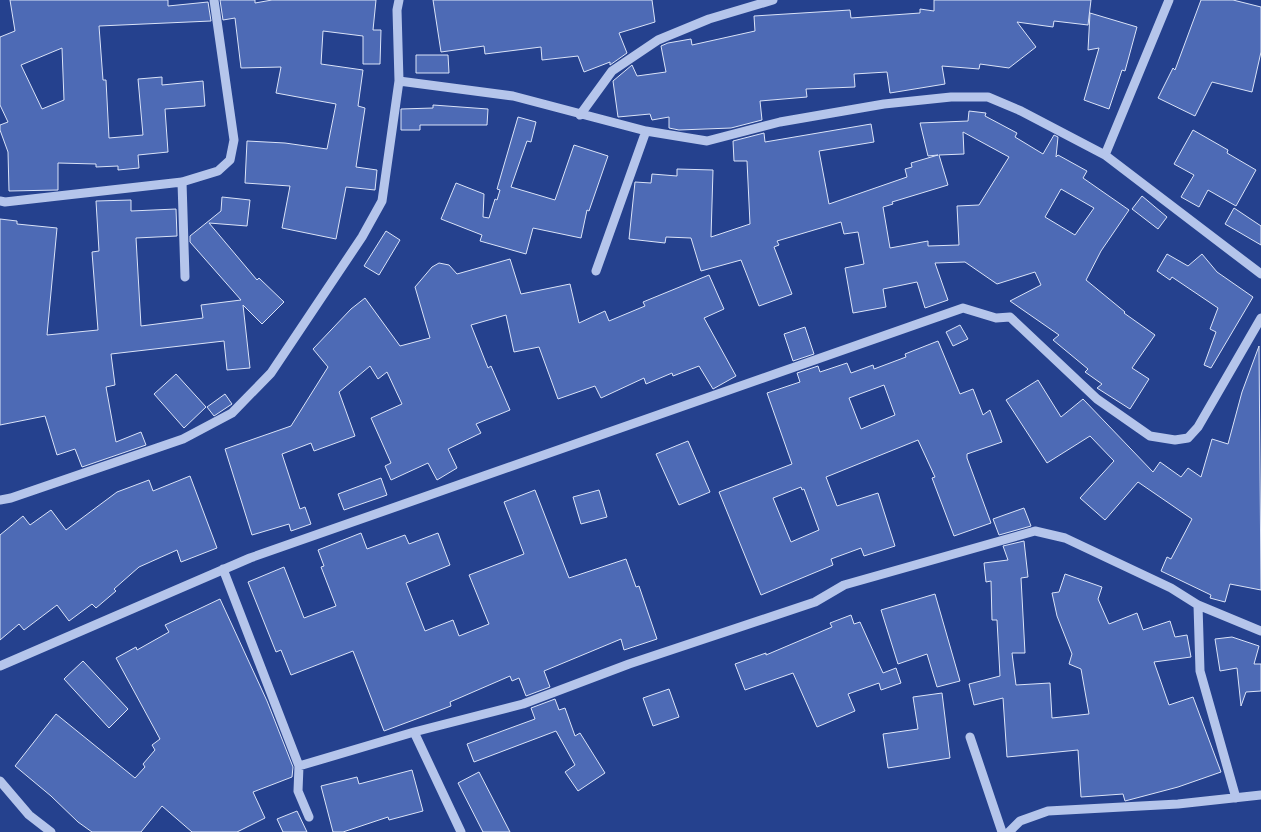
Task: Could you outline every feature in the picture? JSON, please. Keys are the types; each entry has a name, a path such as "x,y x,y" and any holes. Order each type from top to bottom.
{"street":[{"path":"0,201 5,202 182,182 218,170 230,160 234,140 214,0"},
{"path":"0,500 12,498 183,439 232,413 271,373 362,237 382,201 399,81 398,0"},
{"path":"580,115 612,71 658,40 709,19 773,0"},
{"path":"1105,155 1169,0"},
{"path":"399,81 513,96 646,131 707,141 780,122 884,104 951,97 988,97 1021,111 1105,155 1261,274"},
{"path":"596,271 646,131"},
{"path":"182,182 184,277"},
{"path":"0,666 223,569 269,551 963,308 996,318 1010,317 1097,399 1150,436 1175,440 1188,438 1198,427 1261,318"},
{"path":"299,766 414,732 523,704 629,664 815,602 844,585 1035,531 1065,538 1171,588 1198,605 1261,631"},
{"path":"223,569 299,766 298,791 309,817"},
{"path":"1198,605 1200,671 1236,798"},
{"path":"414,732 461,832"},
{"path":"970,737 1002,832"},
{"path":"0,781 29,815 50,832"},
{"path":"1008,832 1020,821 1048,811 1261,795"}],"building":[{"path":"10,0 168,0 168,6 208,2 211,21 99,26 103,80 106,80 109,138 143,135 138,79 162,77 162,85 203,81 205,106 165,109 168,152 138,155 139,168 118,170 118,166 96,167 96,164 58,163 58,190 9,191 8,152 0,130 0,125 8,122 0,105 0,37 15,31","holes":["62,48 64,100 42,109 21,65"]},
{"path":"220,0 255,0 255,3 272,0 376,0 373,30 381,30 380,64 363,64 363,36 323,31 321,64 363,70 358,106 365,108 356,167 377,170 375,190 346,187 336,239 282,228 290,186 245,183 247,141 285,143 327,149 336,104 276,93 281,67 241,68 235,18 223,20"},
{"path":"433,0 652,0 655,22 619,33 627,53 610,65 610,62 584,72 578,56 542,60 541,47 485,54 484,46 441,52"},
{"path":"934,0 1091,0 1088,25 1054,21 1053,27 1017,22 1036,47 1009,68 980,64 979,69 942,66 945,84 890,93 887,72 854,74 855,87 806,89 807,97 760,101 762,120 731,128 679,130 669,128 669,117 652,120 650,114 618,117 613,81 632,65 637,76 666,72 661,46 668,43 691,39 692,45 755,31 754,16 850,10 851,18 920,13 920,9 934,11"},
{"path":"1201,0 1233,0 1261,7 1261,52 1252,92 1212,82 1195,116 1158,98 1173,68 1175,70"},
{"path":"1090,13 1137,27 1125,71 1122,70 1109,109 1084,100 1099,48 1088,50"},
{"path":"416,55 448,55 449,73 416,73"},
{"path":"433,105 488,109 487,125 420,125 420,130 401,130 401,109 433,108"},
{"path":"969,111 986,113 985,116 1017,133 1015,137 1043,154 1054,135 1058,137 1056,157 1058,155 1087,171 1083,178 1129,210 1101,251 1086,280 1124,313 1155,335 1132,368 1149,379 1130,409 1097,388 1102,384 1085,372 1088,369 1053,340 1059,335 1010,301 1041,285 1035,272 997,284 965,262 935,263 948,300 925,308 917,282 883,289 886,307 853,313 845,268 864,264 858,232 844,234 841,222 777,241 779,245 774,247 792,294 759,306 741,260 701,271 691,238 666,237 665,243 629,239 635,182 651,183 652,174 677,176 677,169 713,170 711,237 750,224 747,161 734,161 733,141 764,133 765,142 871,124 874,142 819,151 829,204 907,177 905,169 912,167 911,163 938,155 928,156 920,123 968,121","holes":["963,132 1009,157 979,205 957,206 959,245 928,246 928,241 890,248 883,207 893,204 892,202 948,185 939,155 964,154","1061,189 1094,208 1075,235 1045,217"]},
{"path":"518,117 536,122 531,142 527,141 511,187 555,200 574,145 608,156 589,211 587,210 581,238 533,228 526,254 480,241 482,235 441,219 456,183 484,194 483,217 489,218 500,190 497,189"},
{"path":"1193,130 1228,150 1227,153 1256,170 1236,206 1208,190 1199,207 1181,197 1194,175 1174,164"},
{"path":"1142,196 1167,217 1158,229 1132,209"},
{"path":"222,197 250,200 247,226 209,223 257,280 259,278 284,302 262,324 243,305 250,368 227,370 224,341 111,354 115,385 106,387 116,442 141,432 146,445 82,467 75,449 57,455 45,416 0,425 0,219 17,221 17,224 57,228 47,335 98,330 92,252 99,251 96,201 131,200 131,211 176,209 177,236 136,238 141,326 203,318 201,305 241,300 190,242 190,236 221,211"},
{"path":"1234,208 1261,226 1261,245 1225,224"},
{"path":"386,231 400,240 379,275 364,266"},
{"path":"1167,254 1188,266 1202,254 1217,272 1253,297 1211,368 1204,365 1216,332 1210,329 1218,308 1172,277 1170,280 1157,271"},
{"path":"510,259 521,294 570,284 579,323 605,311 609,321 645,306 643,302 709,275 724,309 704,318 736,376 713,389 699,366 673,376 672,373 646,384 644,378 601,398 595,386 558,399 539,347 514,352 506,315 471,325 488,368 491,366 510,410 476,424 481,433 448,449 457,468 437,480 428,463 391,480 385,466 391,463 371,418 402,404 387,372 378,379 370,366 339,392 355,436 314,451 311,443 282,454 300,509 305,507 311,524 291,531 289,524 252,535 225,449 291,426 328,367 313,349 351,309 365,298 400,346 430,338 415,287 432,267 439,263 449,265 457,274"},
{"path":"960,325 968,339 953,346 946,332"},
{"path":"805,327 814,354 793,361 784,334"},
{"path":"938,341 960,394 973,389 983,415 990,410 1002,442 967,454 967,458 991,523 954,536 932,478 935,477 918,440 826,477 837,506 878,493 895,546 864,556 861,548 831,559 833,565 761,595 719,492 792,464 767,393 800,382 797,373 818,366 820,372 847,363 851,373 873,365 874,369 906,357 905,354","holes":["884,385 895,415 861,429 849,398","801,487 802,490 804,489 819,530 791,542 773,498"]},
{"path":"1259,346 1261,590 1230,584 1225,602 1210,598 1211,595 1161,571 1167,557 1171,559 1192,519 1138,482 1105,520 1080,498 1114,461 1090,436 1047,463 1006,400 1038,380 1061,417 1083,399 1153,472 1160,462 1181,477 1188,468 1201,477 1212,439 1228,444 1242,392"},
{"path":"176,374 206,407 184,428 154,394"},
{"path":"225,394 232,404 214,416 207,407"},
{"path":"688,441 710,492 679,505 656,454"},
{"path":"190,476 217,548 181,562 177,550 139,567 96,608 92,604 69,621 57,605 24,630 19,624 0,640 0,535 23,516 30,525 51,510 66,530 117,492 149,480 153,491"},
{"path":"381,478 387,495 344,510 338,494"},
{"path":"535,490 569,578 626,559 636,587 639,586 657,639 624,650 621,639 544,671 550,687 526,696 519,678 512,681 510,676 450,702 451,706 384,731 353,651 291,675 281,650 276,652 248,582 284,567 304,618 336,606 321,567 324,566 318,550 361,533 367,549 405,535 409,544 438,533 450,565 406,583 425,631 453,620 459,636 489,624 469,575 524,554 504,502"},
{"path":"599,490 607,517 581,524 573,497"},
{"path":"1024,508 1031,526 999,535 993,519"},
{"path":"1024,541 1028,577 1021,578 1025,653 1012,653 1016,685 1050,683 1052,718 1089,714 1081,669 1069,664 1072,654 1057,616 1052,593 1059,592 1065,574 1102,587 1098,599 1109,624 1137,613 1143,630 1170,621 1175,637 1187,635 1191,657 1154,662 1169,705 1193,697 1221,772 1178,787 1125,801 1123,794 1081,797 1078,750 1007,757 1003,698 974,705 969,684 1000,676 997,620 992,620 991,581 986,582 984,563 1008,560 1003,546"},
{"path":"935,594 960,681 937,687 927,654 898,664 881,610"},
{"path":"220,599 267,701 293,767 292,777 253,792 265,818 237,832 192,832 162,806 141,832 92,832 78,822 15,766 56,714 135,778 145,767 143,764 155,750 152,745 160,739 116,658 136,647 137,650 169,632 165,625"},
{"path":"851,615 854,624 860,622 883,673 896,668 901,683 881,690 879,683 848,694 855,711 817,727 793,673 745,690 735,664 766,653 766,655 832,627 830,623"},
{"path":"1232,637 1259,646 1254,664 1261,664 1261,691 1246,692 1241,706 1237,668 1220,671 1215,639"},
{"path":"83,661 128,709 109,728 64,679"},
{"path":"669,689 679,717 653,726 643,698"},
{"path":"942,693 950,758 888,768 883,734 918,729 913,697"},
{"path":"555,699 559,710 565,708 575,736 580,733 605,773 578,791 565,772 575,765 556,731 474,762 467,744 535,719 531,708"},
{"path":"412,770 423,811 389,820 388,817 343,832 333,832 321,786 357,777 359,784"},
{"path":"479,772 510,832 483,832 458,783"},
{"path":"297,811 307,832 283,832 277,819"}]}
